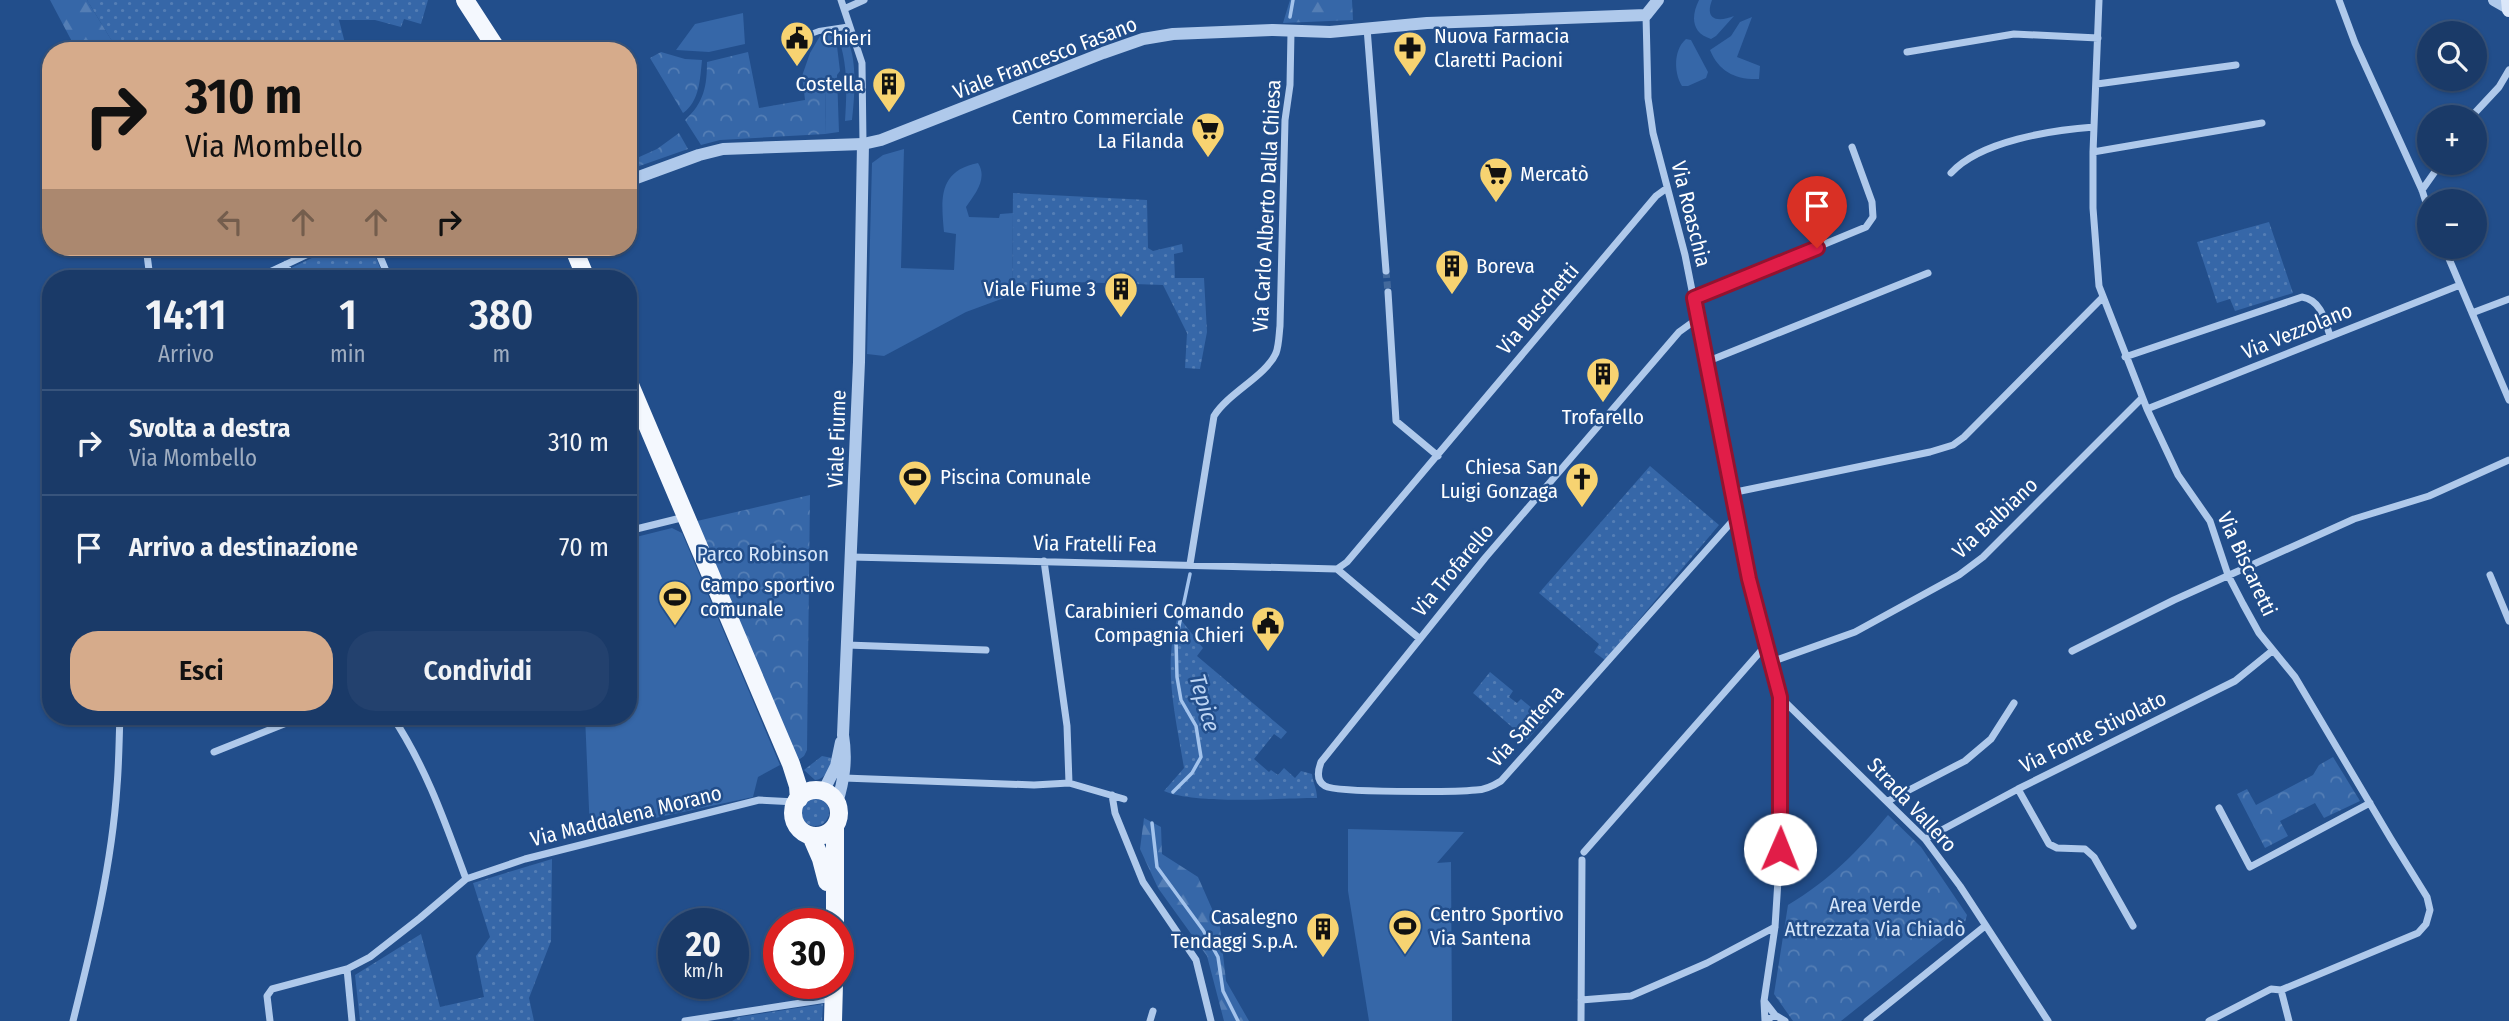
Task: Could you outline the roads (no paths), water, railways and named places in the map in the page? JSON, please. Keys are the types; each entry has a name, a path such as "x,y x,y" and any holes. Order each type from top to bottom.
{"main road":[{"path":"465,0 492,42"},
{"path":"2508,0 2509,9"},
{"path":"637,401 791,764 798,800 793,816 796,824 800,830 811,836 821,836 835,827"},
{"path":"791,764 826,795 839,817 835,827 835,908"},
{"path":"798,800 811,791 826,795"},
{"path":"811,836 821,859 832,908"},
{"path":"833,1021 834,999"}],"street":[{"path":"841,0 862,63 863,144"},
{"path":"844,9 864,0"},
{"path":"1646,15 1658,0"},
{"name":"Via Biscaretti","path":"2099,0 2092,152 2096,270 2103,297 2142,398 2178,475 2210,521 2228,575 2259,633 2295,677 2427,897 2430,910 2426,923 2418,933 2281,990 2271,989 2209,1021"},
{"path":"2339,0 2360,55 2422,189"},
{"path":"2494,0 2509,9"},
{"name":"Viale Francesco Fasano","path":"637,178 723,149 863,144 932,121 1143,39 1172,34 1273,30 1331,32 1367,27 1646,15"},
{"name":"Via Roaschia","path":"1646,15 1648,98 1653,133 1694,298 1749,579 1780,697 1780,849 1774,927 1764,1000 1765,1021"},
{"path":"795,40 845,27"},
{"path":"1367,27 1386,271"},
{"name":"Via Carlo Alberto Dalla Chiesa","path":"1190,564 1214,416 1220,406 1268,363 1277,351 1280,326 1285,120 1290,85 1291,32"},
{"path":"1908,52 2014,34 2098,38"},
{"path":"2097,84 2236,65"},
{"path":"2482,105 2509,70"},
{"path":"2092,152 2262,123"},
{"path":"1951,173 1961,162 1994,145 2071,128 2094,127"},
{"name":"Viale Fiume","path":"826,795 844,778 846,751 844,735 859,362 863,144"},
{"path":"1694,298 1866,228 1873,217 1872,202 1852,147"},
{"name":"Via Buschetti","path":"1338,569 1347,562 1438,456 1656,196 1667,188"},
{"path":"274,270 303,256"},
{"path":"2449,259 2509,400"},
{"path":"286,264 289,270"},
{"path":"1706,362 1928,273"},
{"name":"Via Vezzolano","path":"2147,409 2460,285"},
{"path":"1388,292 1396,421 1438,456"},
{"path":"1731,493 1930,453 1953,445 2103,297"},
{"path":"2125,357 2302,297 2318,305 2330,336"},
{"path":"2472,313 2509,299"},
{"name":"Via Trofarello","path":"1338,569 1420,639 1485,558 1679,332 1698,319"},
{"name":"Via Balbiano","path":"1771,662 1848,635 1959,575 1983,557 2142,398"},
{"path":"2072,651 2228,575 2354,519 2429,496 2509,460"},
{"path":"637,529 686,517"},
{"name":"Via Santena","path":"1420,639 1321,762 1318,776 1326,787 1340,790 1478,790 1501,782 1736,517"},
{"name":"Via Fratelli Fea","path":"851,556 1338,569"},
{"path":"1044,561 1067,726 1069,783"},
{"path":"2490,575 2509,621"},
{"path":"1581,1021 1583,856 1767,644"},
{"path":"847,645 986,650"},
{"name":"Via Fonte Stivolato","path":"1925,839 2018,789 2235,681 2272,651"},
{"name":"Strada Vallero","path":"1780,697 1925,839 1960,886 2048,1021"},
{"path":"1888,802 1965,761 1992,739 2014,703"},
{"path":"73,1021 88,961 111,838 120,725"},
{"path":"214,752 282,725"},
{"path":"398,725 430,782 466,878"},
{"name":"Viale Fiume","path":"826,795 844,735"},
{"path":"844,778 1034,785 1069,783 1124,799"},
{"path":"2018,789 2049,844 2057,848 2085,849 2094,857 2133,926"},
{"path":"1112,794 1115,813 1143,882 1196,960 1211,1021"},
{"name":"Via Maddalena Morano","path":"270,1021 267,996 272,989 347,969 370,957 466,878 525,859 759,800 798,800"},
{"path":"2219,808 2250,867 2370,803"},
{"path":"1867,1021 1985,926"},
{"path":"1581,1000 1631,996 1707,963 1774,927"},
{"path":"347,969 352,1021"},
{"path":"2281,990 2289,1021"},
{"path":"685,1021 794,999"},
{"path":"1764,1000 1775,1015 1785,1021"},
{"path":"1150,1021 1153,1011"},
{"path":"1765,1021 1775,1015"}],"waterway":[{"name":"Tepice","path":"1290,17 1293,0"},
{"name":"Tepice","path":"1173,792 1192,773 1201,757 1196,726 1181,700 1177,677 1176,640 1190,574"},
{"name":"Tepice","path":"1152,823 1157,867 1203,930 1218,957 1223,991 1238,1021"}],"tunnel":[{"path":"1386,271 1388,292"}],"place":[{"name":"Chieri","path":"797,68"},
{"name":"Nuova Farmacia Claretti Pacioni","path":"1410,78"},
{"name":"Costella","path":"889,114"},
{"name":"Centro Commerciale La Filanda","path":"1208,159"},
{"name":"Mercatò","path":"1496,204"},
{"name":"Boreva","path":"1452,296"},
{"name":"Viale Fiume 3","path":"1121,319"},
{"name":"Trofarello","path":"1603,404"},
{"name":"Piscina Comunale","path":"915,507"},
{"name":"Chiesa San Luigi Gonzaga","path":"1582,509"},
{"name":"Campo sportivo comunale","path":"675,627"},
{"name":"Carabinieri Comando Compagnia Chieri","path":"1268,653"},
{"name":"Centro Sportivo Via Santena","path":"1405,956"},
{"name":"Casalegno Tendaggi S.p.A.","path":"1323,959"}],"park label":[{"name":"Parco Robinson","path":"763,554"},
{"name":"Area Verde Attrezzata Via Chiadò","path":"1875,917"}]}
